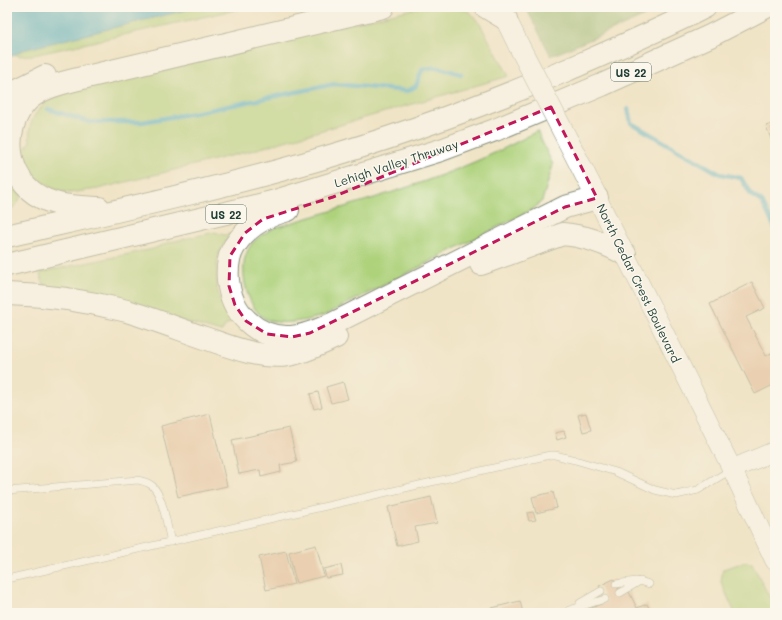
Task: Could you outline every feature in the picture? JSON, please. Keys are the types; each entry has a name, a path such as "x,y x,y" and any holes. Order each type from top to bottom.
{"highway":[{"path":"7,95 35,80 59,71 329,7"},
{"path":"122,209 72,207 61,205 42,198 26,187 17,175 11,161 9,142 12,122 16,114 28,100 43,90 78,79 383,7"},
{"path":"486,7 503,13"},
{"name":"US 22","path":"7,236 265,175 432,124 485,104 591,60 705,7"},
{"name":"Lehigh Valley Thruway","path":"7,265 272,202 441,150 495,130 602,85 710,36 766,7"},
{"path":"441,150 333,198 282,211 263,219 253,226 245,233 234,248 228,265 229,286 235,305 240,313 253,327 267,334 292,337 310,333 338,321 565,207 597,198"},
{"path":"7,294 65,299 107,306 147,317 237,349 269,355 287,355 304,351 321,344 481,264 571,218 597,198"},
{"path":"481,264 563,234 575,235 598,241 626,254"}],"main road":[{"name":"North Cedar Crest Boulevard","path":"503,13 626,254 775,560"},
{"path":"732,469 775,451"}],"lane":[{"path":"7,579 550,455 556,455 616,472 655,490 676,495 698,490 732,469"},
{"path":"7,491 138,480 146,482 155,488 160,498 171,542"},
{"path":"616,584 640,581 649,584"},
{"path":"620,593 640,581"},
{"path":"568,611 601,591"},
{"path":"568,611 605,599"}],"highlighted area":[{"path":"551,107 597,198 565,207 310,333 292,337 267,334 246,321 235,305 229,286 230,256 245,233 263,219 333,197"}],"green space":[{"path":"7,7 248,7 34,55 18,56 10,50"},
{"path":"421,7 455,7 470,12 480,24 509,76 254,150 98,189 69,193 53,189 38,179 28,169 24,149 30,143 30,130 33,119 45,104 65,93 87,86"},
{"path":"533,7 661,7 634,21 551,56 527,10"},
{"path":"537,131 553,165 542,201 533,209 323,316 297,322 271,321 263,317 251,302 245,281 245,260 249,248 262,235 274,228 375,198 441,175 506,148"},
{"path":"7,181 21,195 16,205 7,211"},
{"path":"215,232 224,235 230,234 219,253 217,266 217,288 220,300 233,321 226,325 221,332 179,320 45,287 40,275 42,272 153,249 170,242"},
{"path":"745,562 752,563 775,608 775,613 735,613 721,582 723,569"}],"water":[{"path":"7,7 198,7 23,50 7,59"}],"building":[{"path":"775,123 775,149 766,126"},
{"path":"752,282 765,308 746,317 766,356 775,351 775,384 755,394 710,304"},
{"path":"343,382 348,399 331,403 326,387"},
{"path":"318,392 322,407 314,409 310,394"},
{"path":"586,413 591,430 583,432 578,415"},
{"path":"210,414 227,486 178,497 161,426"},
{"path":"289,428 297,462 280,465 281,472 261,477 260,470 239,474 232,440"},
{"path":"564,431 566,437 557,440 555,433"},
{"path":"553,492 557,508 536,513 532,497"},
{"path":"431,497 437,523 415,527 418,541 397,546 388,507"},
{"path":"533,512 536,520 529,521 527,513"},
{"path":"316,545 324,576 296,583 289,552"},
{"path":"286,551 294,584 266,590 259,557"},
{"path":"341,565 343,575 326,578 324,569"},
{"path":"614,579 621,595 629,592 637,608 647,604 651,613 580,613 606,602 599,586"},
{"path":"520,601 523,613 476,613 476,612"}],"waterway":[{"path":"48,109 89,122 142,122 194,113 335,84 408,91 416,86 422,70 426,68 442,69 461,74"},
{"path":"628,109 631,123 720,174 741,178 751,195 762,202 775,228"}]}
